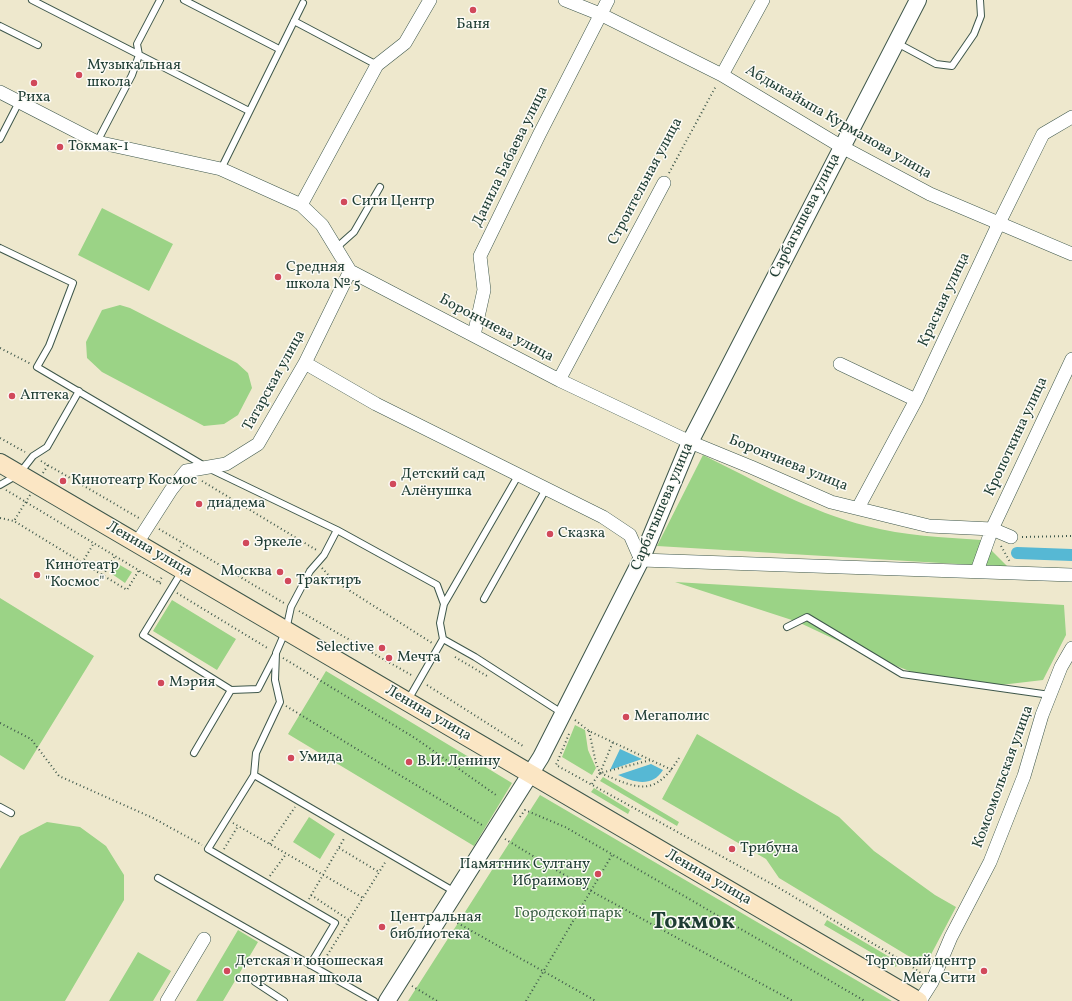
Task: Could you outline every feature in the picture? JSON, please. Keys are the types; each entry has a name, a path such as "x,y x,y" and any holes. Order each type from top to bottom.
{"main road":[{"name":"Ленина улица","path":"0,463 919,1001"}],"street":[{"path":"301,205 377,65 405,43 430,0"},
{"name":"Абдыкайыпа Курманова улица","path":"565,0 600,14 722,75 842,147 930,194 1072,254"},
{"name":"Данила Бабаева улица","path":"474,335 484,290 480,256 608,0"},
{"path":"722,75 763,0"},
{"name":"Сарбагышева улица","path":"387,1001 531,774 570,720 641,560 690,442 918,0"},
{"path":"0,92 97,142 220,169 301,205 322,225 350,271"},
{"name":"Красная улица","path":"858,508 916,400 999,223 1043,134 1072,117"},
{"name":"Строительная улица","path":"559,380 664,183"},
{"name":"Борончиева улица","path":"350,271 559,380 690,442 831,502 929,526 992,529 1011,537"},
{"name":"Татарская улица","path":"186,471 226,464 258,444 305,363 350,271"},
{"name":"Кропоткина улица","path":"977,571 992,529 1072,359"},
{"path":"305,363 376,404 520,474 603,517 630,536 641,560 1072,574"},
{"path":"840,364 916,400"},
{"path":"137,543 186,471"},
{"name":"Комсомольская улица","path":"919,1001 932,982 951,937 990,862 1024,776 1050,694 1061,667 1072,648"},
{"path":"167,1001 204,938"}],"lane":[{"path":"32,0 249,111"},
{"path":"97,142 132,75 139,55 136,44 160,0"},
{"path":"184,0 279,49"},
{"path":"896,43 936,64 952,66 974,34 981,16 980,0"},
{"path":"220,169 303,3"},
{"path":"294,21 377,65"},
{"path":"0,26 38,45"},
{"path":"0,139 20,102"},
{"path":"336,248 354,232 380,187"},
{"path":"0,248 73,283 49,346 37,367 208,468 337,530 437,585 444,604"},
{"path":"0,486 19,474 33,456 47,447 79,391"},
{"path":"407,701 443,640 440,623 444,604 520,474"},
{"path":"484,599 546,488"},
{"path":"182,570 143,635 231,690 258,688 286,630 291,607 310,571 324,555 337,530"},
{"path":"787,627 807,617 902,674 1050,694"},
{"path":"443,640 475,657 570,720"},
{"path":"276,653 275,680 280,702 256,753 254,775 208,849 335,923 310,965"},
{"path":"194,753 231,690"},
{"path":"254,775 455,893"},
{"path":"0,806 11,813"},
{"path":"158,878 374,1001"},
{"path":"255,982 284,1001"}],"path":[{"name":"Строительная улица","path":"664,183 722,75"},
{"path":"0,348 37,367"},
{"path":"0,438 419,680 523,746"},
{"path":"186,471 324,555"},
{"path":"0,486 415,738 496,795"},
{"path":"14,521 25,502"},
{"path":"0,518 14,521 127,590 139,570"},
{"path":"992,529 1016,573"},
{"path":"1011,537 1072,536"},
{"path":"82,563 94,543"},
{"path":"103,575 115,556"},
{"path":"280,702 591,891 792,1001"},
{"path":"570,720 589,731 652,759 672,770"},
{"path":"0,723 31,739 59,776 153,818 208,849"},
{"path":"589,731 596,763 600,773 638,788 655,784 672,770 679,758"},
{"path":"570,732 556,765 779,888 911,966 932,982"},
{"path":"592,784 600,773 613,742"},
{"path":"600,773 652,759"},
{"path":"270,844 299,801"},
{"path":"526,810 565,827 865,1001"},
{"path":"226,820 363,898"},
{"path":"220,856 238,826"},
{"path":"305,905 348,830"},
{"path":"338,848 379,872"},
{"path":"265,882 286,854"},
{"path":"319,970 390,854"},
{"path":"526,1001 612,855"},
{"path":"311,895 349,920"},
{"path":"442,914 596,1001"},
{"path":"401,980 437,1001"}],"green space":[{"path":"102,208 173,244 149,291 78,255"},
{"path":"120,305 130,308 237,363 248,373 252,388 238,415 224,424 204,426 102,372 87,358 86,342 102,310"},
{"path":"703,455 784,495 825,513 846,520 895,532 924,536 981,540 1008,567 657,546"},
{"path":"118,564 132,572 125,583 112,574"},
{"path":"675,582 1064,605 1066,635 1043,680 992,686 912,672 868,655 798,622"},
{"path":"0,598 94,656 24,770 0,755"},
{"path":"172,600 236,639 217,670 153,631"},
{"path":"326,671 512,783 474,846 288,734"},
{"path":"575,725 585,730 588,750 596,768 592,775 562,757"},
{"path":"697,734 839,817 874,851 935,895 956,907 925,966 779,878 766,859 662,799"},
{"path":"603,777 679,822 677,826 600,781"},
{"path":"594,788 630,810 628,814 591,792"},
{"name":"Городской парк","path":"540,795 892,1001 408,1001"},
{"path":"309,817 335,834 320,859 293,842"},
{"path":"47,822 80,827 106,846 124,875 124,900 65,1001 0,1001 0,869 20,836"},
{"path":"827,920 898,962 896,967 824,925"},
{"name":"Детская и юношеская спортивная школа","path":"238,930 258,942 223,1001 196,1001"},
{"path":"138,952 171,971 153,1001 109,1001"}],"water":[{"path":"620,749 642,759 610,770"},
{"path":"651,764 663,770 659,776 648,781 642,782 630,780 618,775"}],"waterway":[{"path":"1017,553 1072,555"}],"place":[{"name":"Баня","path":"473,10"},
{"name":"Музыкальная школа","path":"79,75"},
{"name":"Риха","path":"34,83"},
{"name":"Токмак-1","path":"60,147"},
{"name":"Сити Центр","path":"344,202"},
{"name":"Средняя школа № 5","path":"278,277"},
{"name":"Аптека","path":"12,396"},
{"name":"Кинотеатр Космос","path":"63,481"},
{"name":"Детский сад Алёнушка","path":"393,484"},
{"name":"диадема","path":"199,504"},
{"name":"Сказка","path":"550,534"},
{"name":"Эркеле","path":"246,543"},
{"name":"Москва","path":"280,572"},
{"name":"Кинотеатр \"Космос\"","path":"37,575"},
{"name":"Трактиръ","path":"288,581"},
{"name":"Selective","path":"382,648"},
{"name":"Мечта","path":"389,658"},
{"name":"Мэрия","path":"161,683"},
{"name":"Мегаполис","path":"626,717"},
{"name":"Умида","path":"291,758"},
{"name":"В.И. Ленину","path":"409,762"},
{"name":"Трибуна","path":"732,849"},
{"name":"Памятник Султану Ибраимову","path":"598,874"},
{"name":"Центральная библиотека","path":"382,927"},
{"name":"Детская и юношеская спортивная школа","path":"227,971"},
{"name":"Торговый центр Мега Сити","path":"984,971"}],"district":[{"name":"Токмок","path":"693,924"}]}
